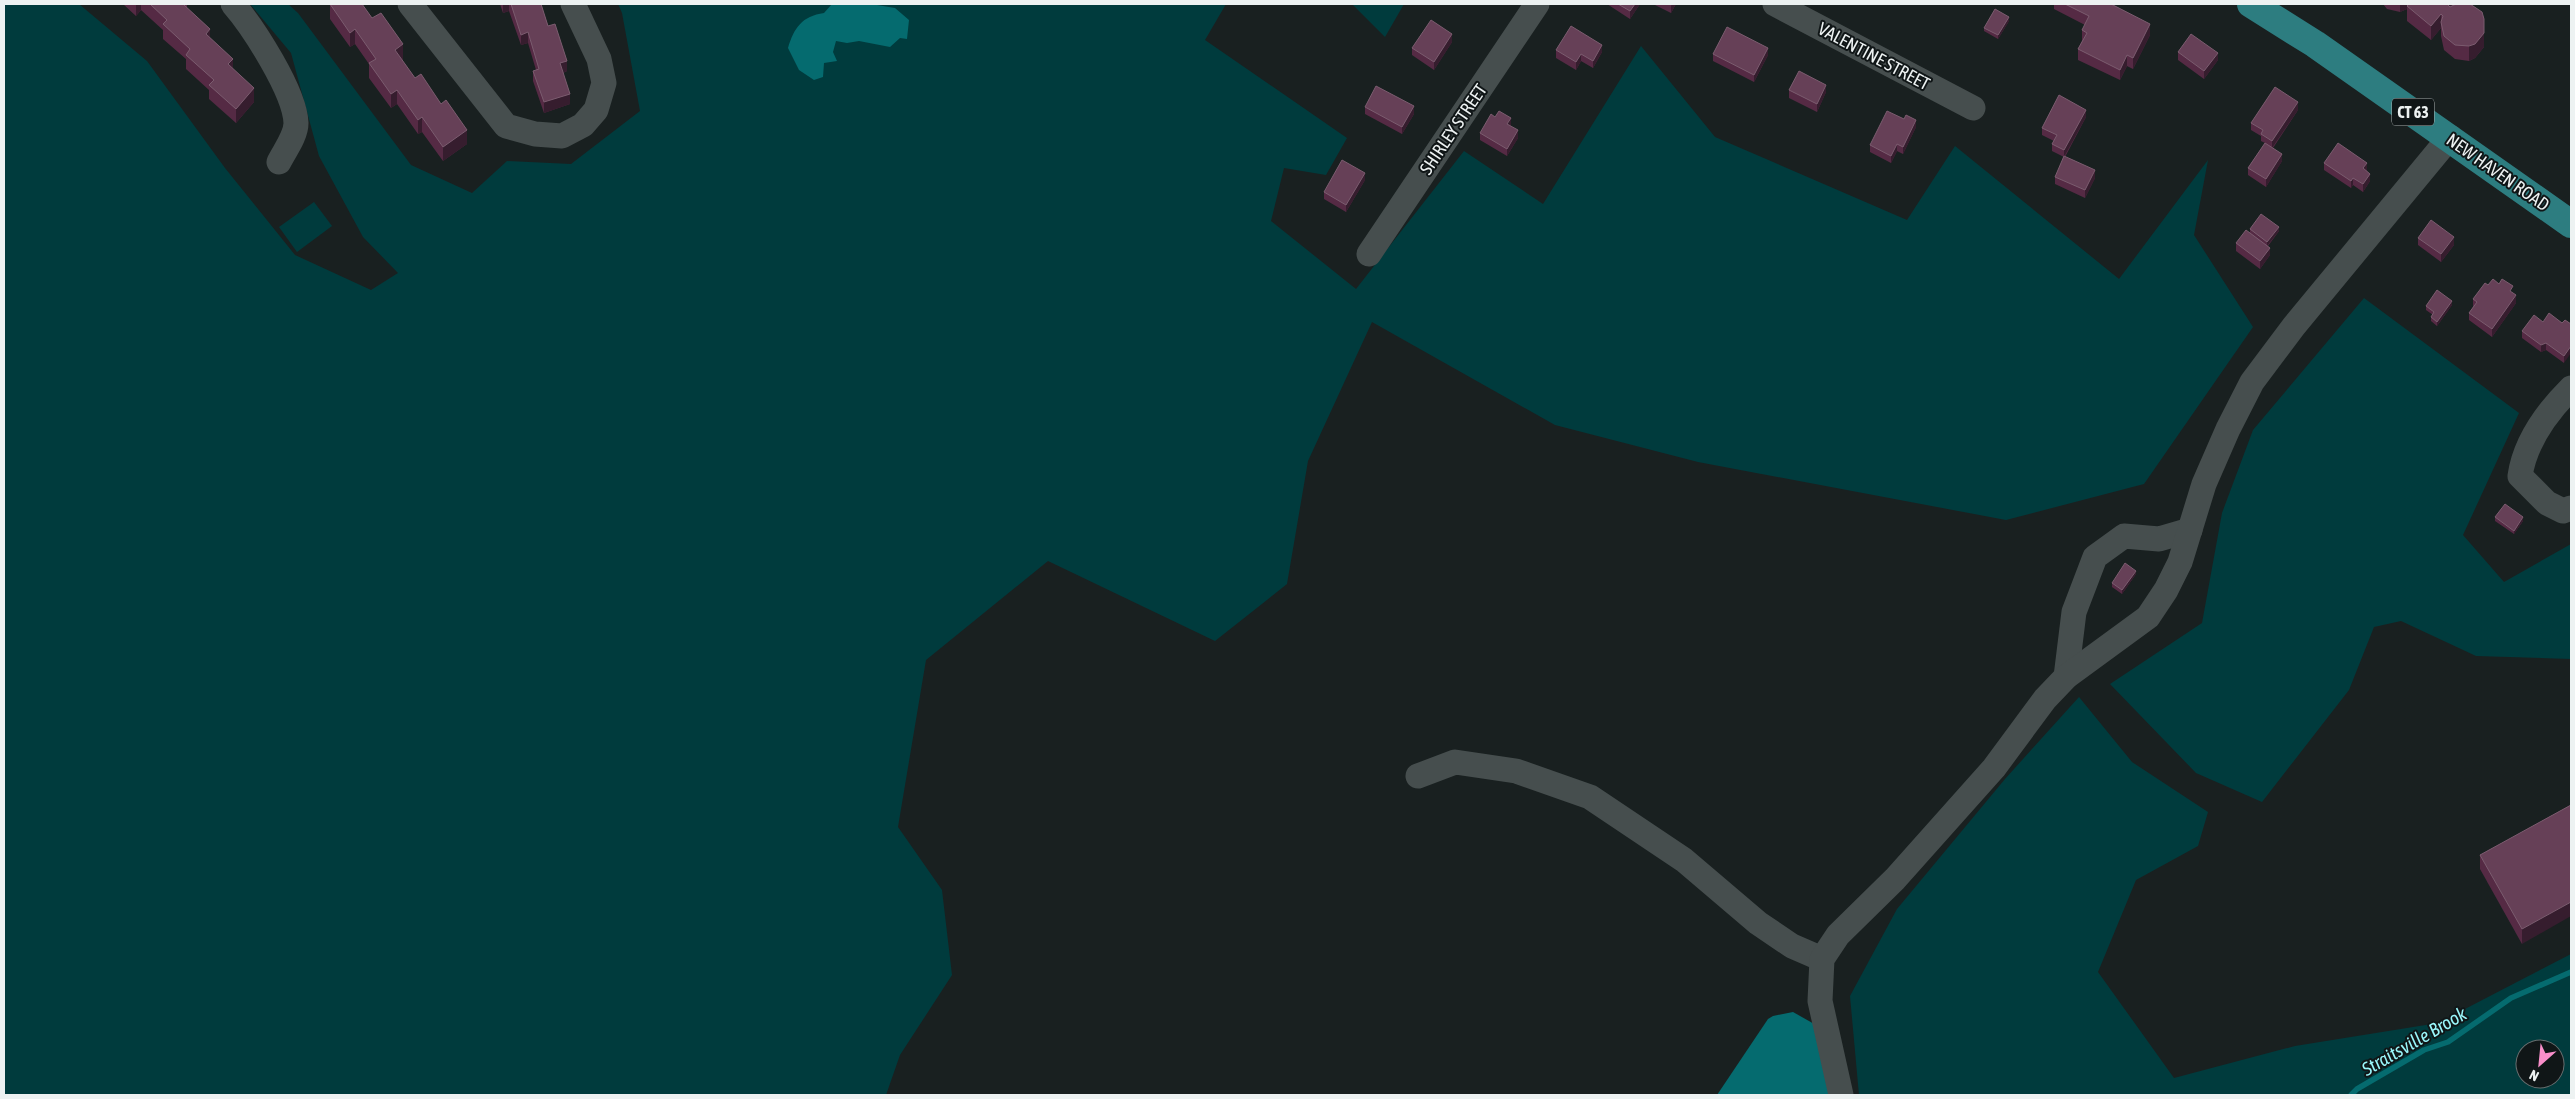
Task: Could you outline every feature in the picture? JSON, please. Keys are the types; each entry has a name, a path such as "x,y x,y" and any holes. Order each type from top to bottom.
{"main road":[{"name":"NEW HAVEN ROAD","path":"2251,4 2315,44 2450,137 2571,224"}],"street":[{"path":"233,4 260,42 292,106 296,124 292,139 279,162"},
{"path":"410,4 506,126 535,134 562,136 583,125 596,110 604,83 600,59 573,4"},
{"name":"SHIRLEY STREET","path":"1369,254 1538,4"},
{"name":"VALENTINE STREET","path":"1775,4 1973,108"},
{"path":"1841,1095 1820,1001 1822,959 1838,935 1895,879 1994,768 2045,699 2066,677 2148,617 2166,590 2180,562 2204,484 2228,429 2252,382 2294,326 2450,137"},
{"path":"2571,388 2555,404 2536,433 2522,461 2520,476 2547,503 2563,511 2571,508"},
{"path":"2066,677 2074,612 2095,556 2124,536 2159,539 2190,530"},
{"path":"1418,776 1455,762 1516,771 1590,797 1684,860 1758,923 1792,946 1822,959"}],"shaded area":[{"path":"4,4 79,4 147,61 225,168 295,255 371,290 398,273 363,237 319,156 291,53 250,4 288,4 298,13 411,165 472,193 507,161 571,164 640,111 622,13 618,4 1226,4 1205,40 1347,138 1326,175 1284,168 1271,221 1356,289 1464,151 1543,204 1641,46 1715,137 1907,220 1955,146 2119,279 2208,160 2194,235 2253,327 2144,484 2006,520 1698,462 1555,425 1372,322 1308,461 1287,584 1215,641 1048,561 926,660 898,827 942,890 952,975 900,1055 886,1095 4,1095"},
{"path":"832,4 871,4 895,8 909,20 907,39 900,38 890,47 859,41 847,43 836,41 833,52 837,61 824,63 823,77 814,80 799,70 788,48 800,24 810,17 824,13"},
{"path":"1352,4 1404,4 1385,37"},
{"path":"314,202 332,226 297,252 279,227"},
{"path":"2364,298 2519,413 2463,535 2504,582 2571,544 2571,659 2476,656 2401,621 2374,627 2349,690 2262,802 2196,773 2110,684 2202,623 2222,513 2253,430"},
{"path":"2079,697 2132,762 2208,812 2198,846 2136,880 2098,972 2174,1078 2295,1046 2438,1023 2571,954 2571,1095 1859,1095 1850,996 1897,909 2005,779"},
{"path":"1793,1012 1816,1025 1831,1095 1717,1095 1768,1019 1773,1016"}],"building":[{"path":"150,4 183,4 210,29 206,34 233,59 228,64 254,88 236,109 209,85 214,80 186,55 190,49 163,24 167,20"},
{"path":"330,4 362,4 372,18 381,13 403,44 395,50 415,78 421,74 441,104 446,100 467,130 443,147 422,117 418,120 397,90 391,94 369,63 376,59 355,29 350,33"},
{"path":"511,4 541,4 548,26 555,24 567,61 560,63 570,94 544,102 533,71 539,69 528,32 521,35"},
{"path":"1618,4 1635,4 1630,11"},
{"path":"2065,4 2111,4 2150,24 2133,58 2127,55 2120,70 2078,49 2087,33 2082,30 2089,16"},
{"path":"2409,4 2449,4 2450,7 2456,4 2470,4 2482,12 2484,33 2475,44 2469,46 2455,45 2444,36 2441,22 2443,16 2441,14 2431,26 2407,6"},
{"path":"1995,9 2009,17 1998,35 1984,28"},
{"path":"1431,20 1452,34 1434,62 1412,48"},
{"path":"1571,26 1602,45 1593,61 1581,54 1576,62 1556,50"},
{"path":"1727,27 1768,48 1754,75 1713,54"},
{"path":"2191,34 2218,53 2204,71 2178,52"},
{"path":"1799,71 1826,85 1817,104 1789,90"},
{"path":"1376,86 1414,106 1402,127 1365,107"},
{"path":"2275,87 2298,102 2272,141 2261,134 2263,130 2251,123"},
{"path":"2059,95 2086,110 2064,150 2052,144 2057,135 2042,128"},
{"path":"1499,111 1511,118 1507,124 1518,130 1507,149 1480,133 1491,114 1495,117"},
{"path":"1887,111 1904,119 1906,115 1916,120 1903,147 1897,144 1891,156 1870,145"},
{"path":"2265,143 2282,154 2266,179 2248,168"},
{"path":"2338,143 2367,163 2363,168 2370,174 2363,184 2353,178 2351,181 2324,163"},
{"path":"2064,156 2095,170 2085,190 2055,177"},
{"path":"1342,160 1365,173 1346,205 1324,192"},
{"path":"2261,214 2279,227 2267,242 2250,229"},
{"path":"2431,220 2454,237 2441,254 2418,238"},
{"path":"2246,230 2270,248 2260,261 2236,243"},
{"path":"2493,279 2499,284 2502,279 2513,286 2510,291 2516,295 2492,329 2469,313 2477,302 2473,299 2485,283 2488,285"},
{"path":"2437,290 2452,301 2437,322 2431,317 2434,312 2426,306"},
{"path":"2549,313 2562,323 2565,320 2571,324 2571,346 2564,356 2546,343 2541,345 2522,331 2534,315 2543,322"},
{"path":"2505,504 2523,517 2514,531 2495,517"},
{"path":"2125,563 2136,571 2122,590 2112,583"},
{"path":"2571,805 2571,902 2522,929 2480,855"}],"waterway":[{"name":"Straitsville Brook","path":"2351,1095 2357,1089 2424,1050 2448,1042 2511,998 2571,972"}]}
